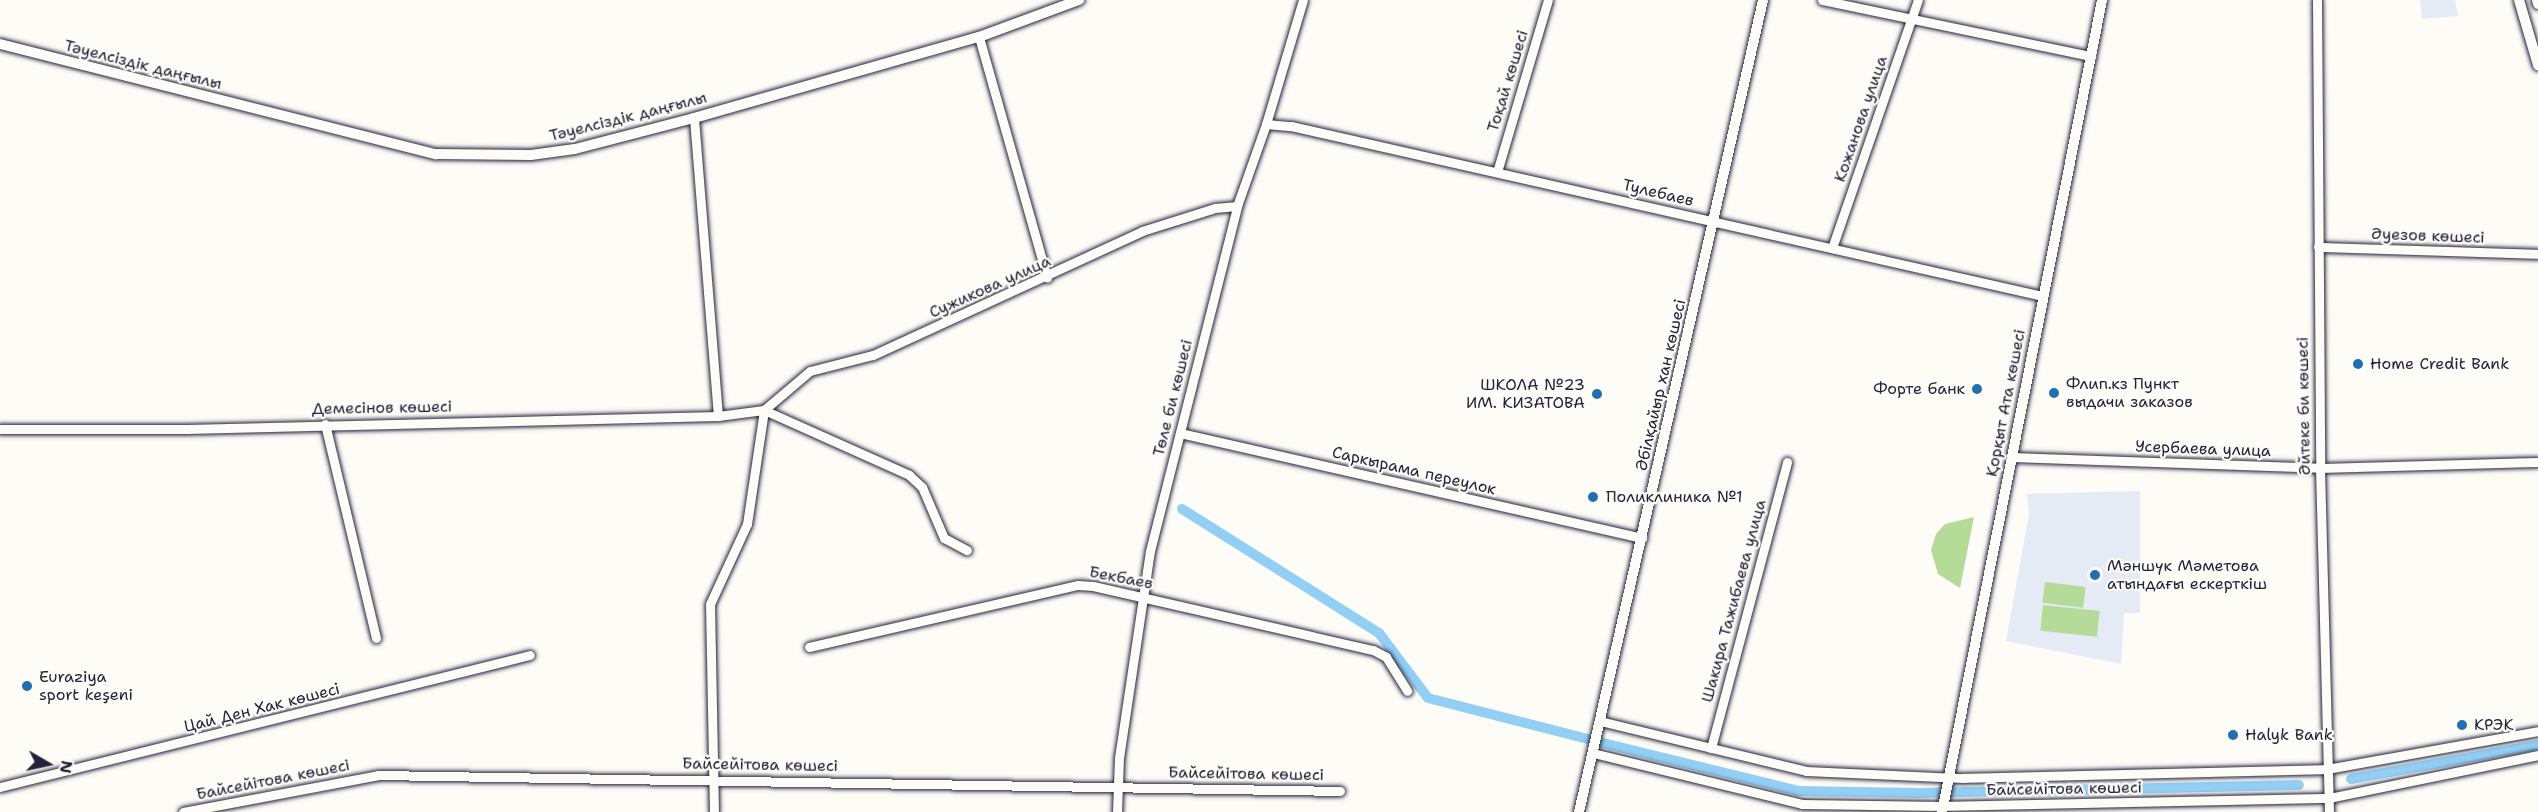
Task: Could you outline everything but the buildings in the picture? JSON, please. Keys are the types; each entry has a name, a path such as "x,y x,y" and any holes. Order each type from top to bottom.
{"street":[{"name":"Тәуелсіздік даңғылы","path":"0,44 436,154 531,155 575,149 694,118 979,37 1079,0"},
{"name":"Төле би көшесі","path":"1117,812 1116,787 1150,551 1237,206 1266,124 1303,0"},
{"name":"Тоқай көшесі","path":"1497,172 1548,0"},
{"name":"Әбілқайыр хан көшесі","path":"1579,812 1763,0"},
{"path":"1822,0 2091,56"},
{"name":"Кожанова улица","path":"1832,248 1918,0"},
{"name":"Қорқыт Ата көшесі","path":"1942,809 2102,0"},
{"name":"Әйтеке би көшесі","path":"2317,0 2320,468 2329,812"},
{"path":"2519,0 2538,65"},
{"path":"2537,0 2538,4"},
{"path":"979,37 1047,278"},
{"path":"694,118 718,416"},
{"name":"Тулебаев","path":"1266,124 1291,126 2042,296"},
{"name":"Сужикова улица","path":"764,410 810,371 873,355 1047,278 1142,231 1215,208 1237,206"},
{"name":"Әуезов көшесі","path":"2318,247 2538,254"},
{"path":"714,812 710,604 747,524 764,410 909,475 922,487 944,538 967,550"},
{"name":"Демесінов көшесі","path":"0,429 718,416 764,410"},
{"path":"325,424 376,638"},
{"name":"Саркырама переулок","path":"1180,433 1642,538"},
{"name":"Усербаева улица","path":"2011,457 2320,468 2538,462"},
{"name":"Шакира Тажибаева улица","path":"1711,748 1787,462"},
{"name":"Бекбаев","path":"809,647 1078,585 1144,597 1373,650 1386,657 1407,691"},
{"name":"Цай Ден Хак көшесі","path":"0,787 530,655"},
{"name":"Байсейітова көшесі","path":"1600,721 1806,771 1949,778 2327,770 2538,731"},
{"name":"Байсейітова көшесі","path":"1593,753 1802,804 1942,809 2329,798 2538,755"},
{"name":"Байсейітова көшесі","path":"183,812 378,775 1340,791"}],"shaded area":[{"path":"2420,0 2455,0 2458,16 2422,19"},
{"path":"2140,491 2140,613 2124,613 2121,664 2006,641 2029,514 2027,494"}],"green space":[{"path":"1974,517 1960,588 1938,574 1931,550 1936,534 1945,524"},
{"path":"2045,582 2086,587 2083,608 2042,603"},
{"path":"2043,605 2100,611 2097,637 2040,631"}],"waterway":[{"path":"1182,509 1379,633 1428,698 1595,741 1799,791 1919,793 2299,785"},
{"path":"2351,779 2538,745"}],"place":[{"name":"Home Credit Bank","path":"2358,364"},
{"name":"Форте банк","path":"1977,389"},
{"name":"Флип.кз Пункт выдачи заказов","path":"2054,393"},
{"name":"ШКОЛА №23 ИМ. КИЗАТОВА","path":"1597,394"},
{"name":"Поликлиника №1","path":"1593,497"},
{"name":"Мәншүк Мәметова атындағы ескерткіш","path":"2095,575"},
{"name":"Euraziya sport keşeni","path":"27,686"},
{"name":"КРЭК","path":"2462,725"},
{"name":"Halyk Bank","path":"2233,735"}]}
